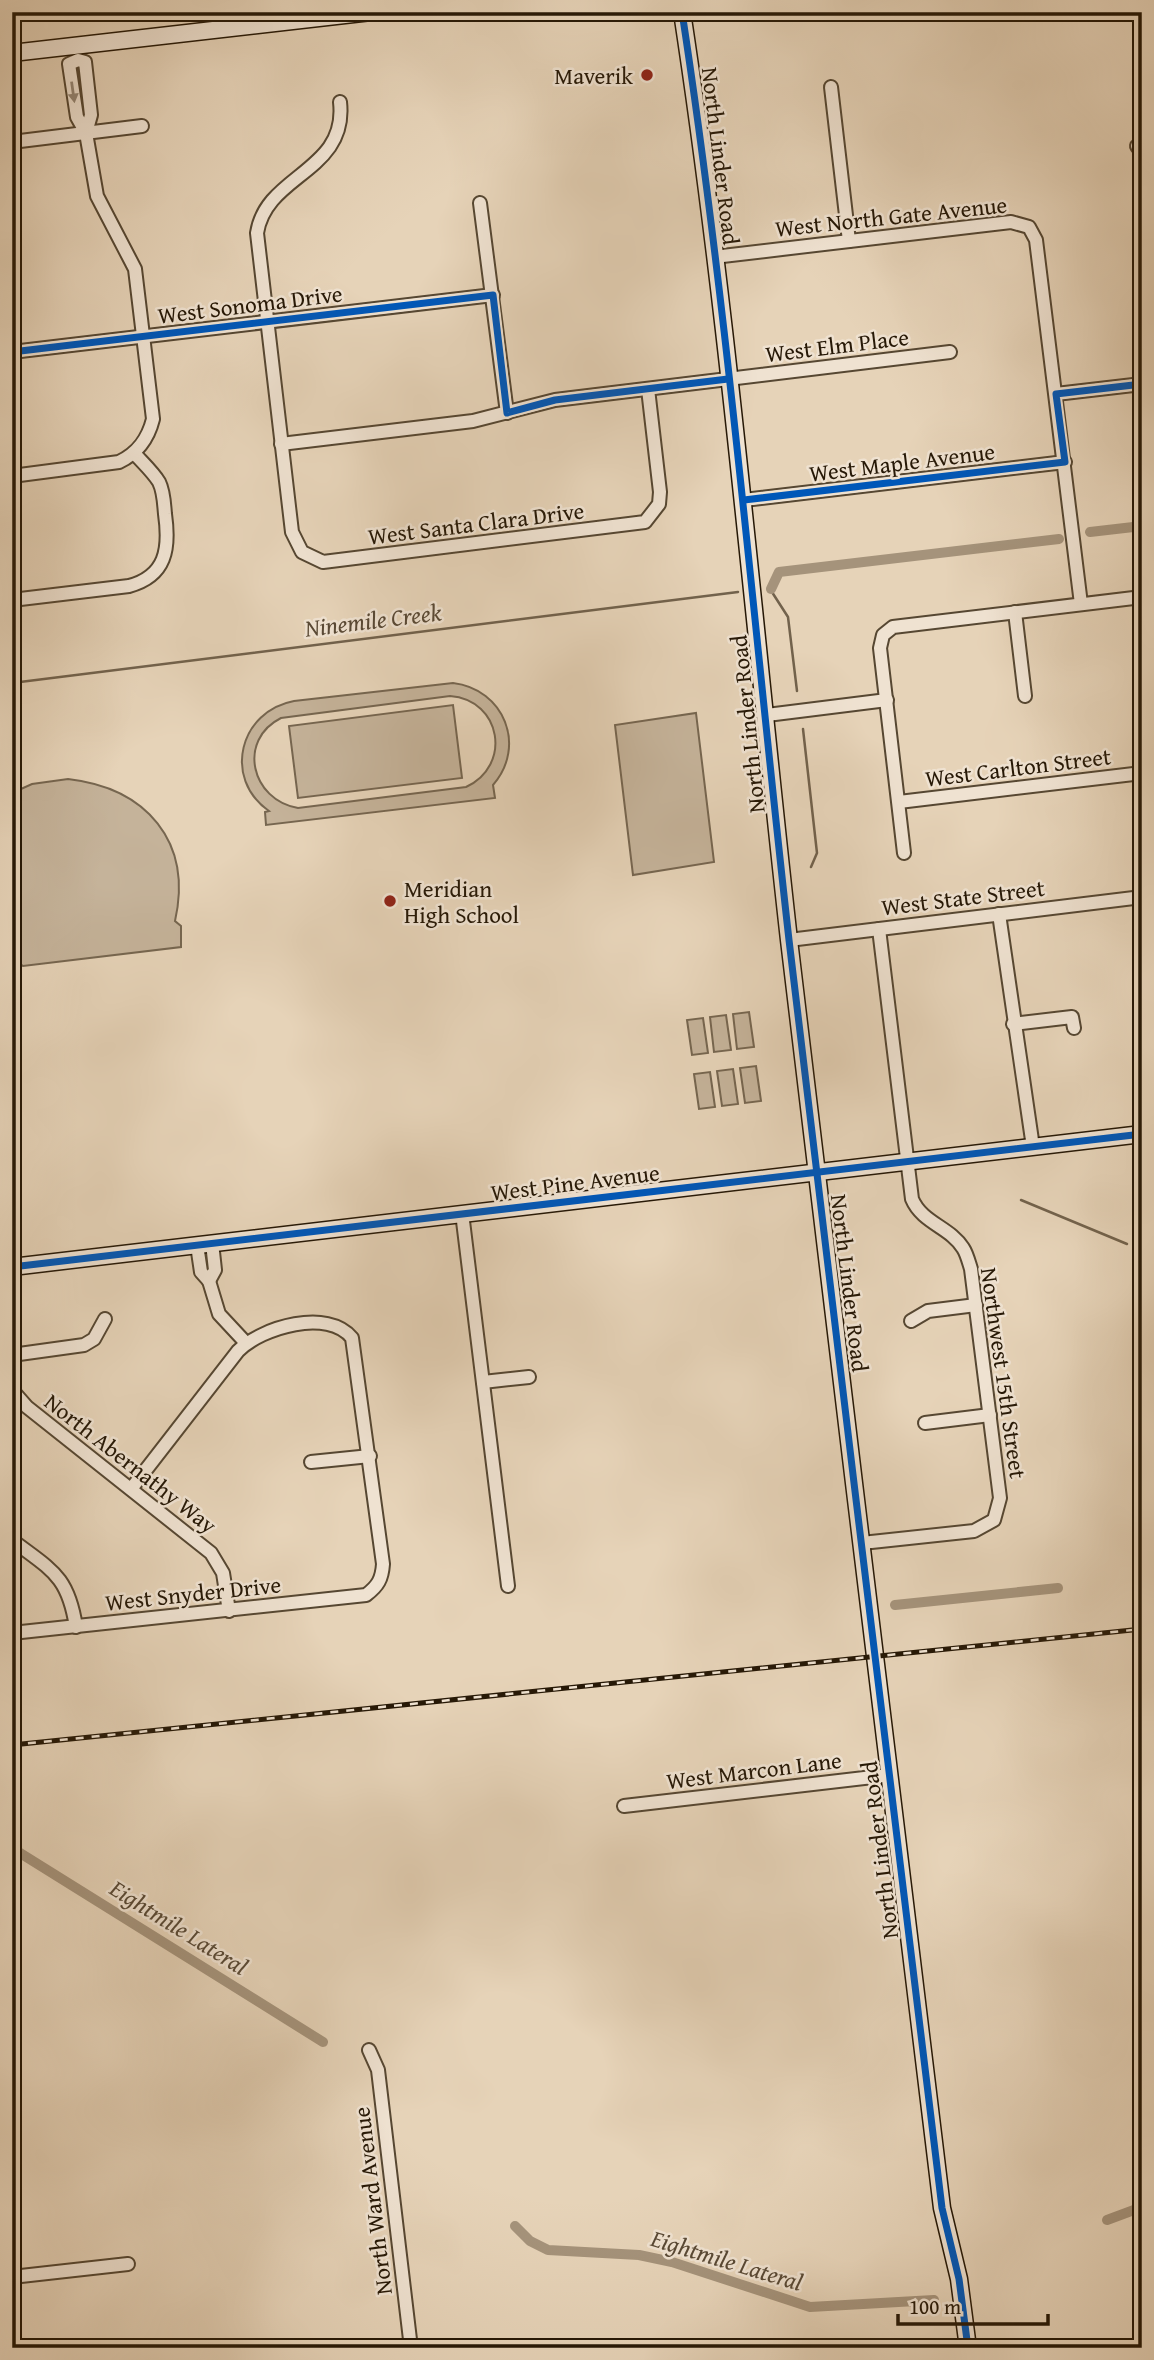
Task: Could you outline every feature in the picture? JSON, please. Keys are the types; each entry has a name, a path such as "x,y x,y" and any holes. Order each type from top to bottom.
{"main road":[{"path":"12,53 77,52 227,19 371,12"},
{"name":"North Linder Road","path":"682,12 744,500 789,940 942,2208 959,2279 968,2348"},
{"name":"West Pine Avenue","path":"12,1267 1142,1134"}],"street":[{"path":"12,476 107,465 134,453 145,440 153,419 135,269 97,196 86,133 90,115 85,62 77,52"},
{"path":"831,88 849,241"},
{"path":"281,444 257,233 258,221 270,201 309,171 337,137 341,126 340,102"},
{"path":"12,142 142,126"},
{"path":"480,203 507,413"},
{"name":"West North Gate Avenue","path":"714,257 1011,222 1029,227 1036,240 1056,394"},
{"name":"West Sonoma Drive","path":"12,352 493,295"},
{"name":"West Elm Place","path":"281,444 473,421 555,400 950,352"},
{"path":"1082,604 1056,394 1142,384"},
{"name":"West Santa Clara Drive","path":"281,444 292,532 302,552 323,562 634,525 654,514 660,492 648,389"},
{"path":"12,600 129,586 141,583 159,569 168,548 163,492 134,453"},
{"name":"West Maple Avenue","path":"744,500 1065,462"},
{"path":"904,853 880,648 883,635 893,627 1142,597"},
{"path":"1015,612 1025,696"},
{"path":"767,715 887,701"},
{"name":"West Carlton Street","path":"899,802 1142,773"},
{"name":"West State Street","path":"789,940 1142,897"},
{"path":"999,914 1033,1147"},
{"name":"Northwest 15th Street","path":"862,1543 974,1531 994,1520 999,1510 1000,1498 971,1269 963,1248 948,1232 913,1215 879,929"},
{"path":"1013,1024 1073,1017 1074,1028"},
{"path":"462,1213 508,1586"},
{"path":"205,1244 201,1272 209,1281 219,1314 246,1343"},
{"path":"911,1321 928,1311 976,1305"},
{"path":"12,1355 84,1345 102,1330 105,1319"},
{"path":"131,1489 246,1343 278,1329 324,1322 343,1328 355,1348 370,1456 311,1462"},
{"path":"483,1382 529,1377"},
{"name":"North Abernathy Way","path":"12,1390 26,1407 211,1553 223,1573 229,1611"},
{"path":"925,1423 990,1415"},
{"name":"West Snyder Drive","path":"12,1633 366,1595 376,1587 383,1564 370,1456"},
{"path":"12,1540 61,1579 72,1600 76,1627"},
{"name":"West Marcon Lane","path":"624,1806 890,1775"},
{"name":"North Ward Avenue","path":"369,2050 377,2070 411,2348"},
{"path":"12,2277 128,2264"}],"shaded area":[{"path":"453,683 471,688 486,696 497,708 509,737 503,770 493,785 495,798 266,825 265,812 269,811 254,797 245,781 242,764 244,747 250,731 261,718 275,707 294,701","holes":["450,696 468,700 481,709 490,721 495,735 495,750 481,777 466,787 298,808 282,803 269,794 260,782 255,768 258,740 267,728 281,718"]},
{"path":"453,705 462,778 298,798 289,726"},
{"path":"696,713 714,862 633,875 615,725"},
{"path":"68,779 96,784 120,794 141,807 158,823 170,843 177,866 179,892 175,921 181,926 181,947 23,966 12,958 12,793 32,784"},
{"path":"749,1012 754,1047 737,1049 733,1014"},
{"path":"726,1015 731,1050 714,1052 710,1017"},
{"path":"703,1018 708,1053 692,1055 687,1020"},
{"path":"756,1066 761,1101 745,1103 740,1068"},
{"path":"733,1069 738,1104 722,1106 717,1071"},
{"path":"710,1072 715,1107 699,1109 694,1074"}],"waterway":[{"path":"1090,532 1142,526"},
{"path":"771,589 779,572 1059,539"},
{"name":"Ninemile Creek","path":"770,589 788,617 797,691"},
{"name":"Ninemile Creek","path":"12,683 738,592"},
{"name":"Ninemile Creek","path":"803,729 817,853 811,867"},
{"name":"Ninemile Creek","path":"1021,1200 1127,1244"},
{"path":"895,1605 1058,1588"},
{"name":"Eightmile Lateral","path":"12,1848 323,2042"},
{"name":"Eightmile Lateral","path":"1107,2220 1142,2207"},
{"name":"Eightmile Lateral","path":"515,2226 530,2241 548,2250 639,2255 672,2262 810,2307 934,2300"}],"railway":[{"path":"12,1745 1142,1629"}],"cycle path":[{"path":"682,12 714,243 789,940 942,2208 959,2279 968,2348"},
{"path":"12,352 493,295 507,413 555,400 728,379"},
{"path":"744,500 1065,462 1056,394 1142,384"},
{"path":"12,1267 1142,1134"}],"place":[{"name":"Maverik","path":"647,75"},
{"name":"Meridian High School","path":"390,901"}]}
